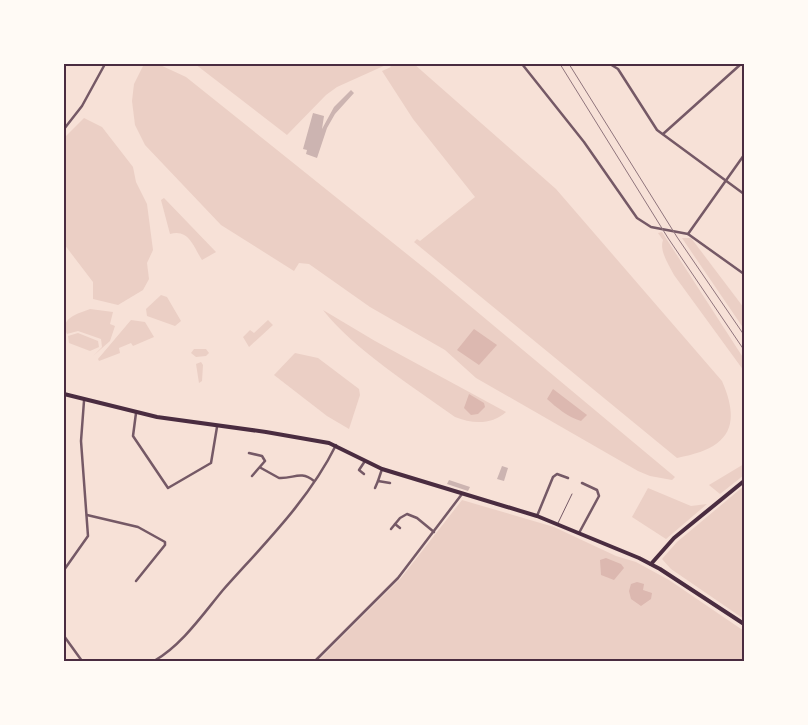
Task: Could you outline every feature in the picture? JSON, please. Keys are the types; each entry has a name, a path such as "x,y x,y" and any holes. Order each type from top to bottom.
{"main road":[{"path":"64,394 84,401 136,413 301,437 336,446 382,469 537,516 651,564 744,624"},
{"path":"651,564 674,538 744,481"}],"street":[{"path":"64,129 82,106 105,64"},
{"path":"522,64 591,152 637,218 655,228 688,234 744,274"},
{"path":"610,64 615,65 654,127 744,194"},
{"path":"663,134 741,64"},
{"path":"688,234 744,155"},
{"path":"64,570 87,540 87,515 81,441 84,401"},
{"path":"136,413 133,436 168,488 210,463 217,426"},
{"path":"154,661 187,633 287,516 314,481 336,446"},
{"path":"249,453 264,458 261,468 252,476"},
{"path":"364,461 359,470 364,474"},
{"path":"261,468 274,476 284,478 298,474 314,481"},
{"path":"375,488 382,469"},
{"path":"537,516 553,476 557,474 568,478"},
{"path":"271,481 274,476"},
{"path":"378,480 390,483"},
{"path":"579,533 599,496 597,490 582,483"},
{"path":"315,661 398,578 462,494"},
{"path":"87,515 128,523 162,538 165,542 165,545 136,581"},
{"path":"391,529 403,516 412,515 434,532"},
{"path":"395,524 400,528"},
{"path":"64,636 82,661"}],"lane":[{"path":"558,524 572,494"}],"shaded area":[{"path":"144,64 158,64 186,77 433,275 675,477 672,480 650,476 638,471 476,378 445,350 370,307 309,264 299,263 294,271 221,225 145,145 135,125 132,101 134,84"},
{"path":"195,64 388,64 337,87 326,95 287,135"},
{"path":"388,64 414,64 556,189 722,381 731,412 730,424 726,434 718,442 708,449 677,458 414,242 417,239 420,241 475,197 413,119 382,71 391,67"},
{"path":"84,118 102,127 133,167 136,182 147,204 153,250 147,263 149,279 143,290 118,305 93,299 93,282 64,244 64,138"},
{"path":"164,198 216,252 202,260 186,236 176,233 170,234 161,200"},
{"path":"662,232 744,359 744,371 674,275 663,253 663,240 658,233"},
{"path":"682,238 691,238 744,308 744,329"},
{"path":"161,295 167,297 181,321 175,326 147,316 146,309"},
{"path":"90,309 113,312 110,324 115,326 110,341 93,356 102,347 101,339 78,331 67,334 64,328 70,318"},
{"path":"323,310 375,341 506,412 495,419 482,422 468,421 455,417 367,353 336,325"},
{"path":"131,320 145,322 154,337 133,346 131,343 119,348 120,353 99,361 98,359"},
{"path":"268,320 273,325 249,347 243,337 250,330 254,333"},
{"path":"474,329 497,345 479,365 457,350"},
{"path":"78,333 98,341 99,347 90,351 69,343 68,336"},
{"path":"194,349 206,349 209,353 206,356 196,357 191,353"},
{"path":"295,353 318,358 359,389 360,395 349,429 327,416 274,375"},
{"path":"201,362 203,365 202,381 199,383 196,364"},
{"path":"553,389 587,415 581,421 559,409 547,399"},
{"path":"469,394 484,403 485,407 478,414 471,415 464,408"},
{"path":"744,464 744,475 720,494 709,485"},
{"path":"744,486 744,619 671,569 662,559 677,542"},
{"path":"648,488 691,506 707,504 666,539 632,517"},
{"path":"462,500 554,527 616,556 636,562 669,580 744,631 744,661 318,661 401,578"},
{"path":"606,558 621,564 624,568 614,580 601,575 600,560"},
{"path":"637,582 644,584 643,590 652,593 651,599 641,606 631,599 629,591 631,584"}],"building":[{"path":"351,90 354,93 335,114 327,128 317,158 306,154 307,150 303,149 313,113 324,116 322,129 334,107"},
{"path":"502,466 508,468 504,481 497,479"},
{"path":"449,480 470,487 468,491 447,484"}],"railway":[{"path":"560,64 668,238 744,350"},
{"path":"569,64 677,237 744,335"}]}
